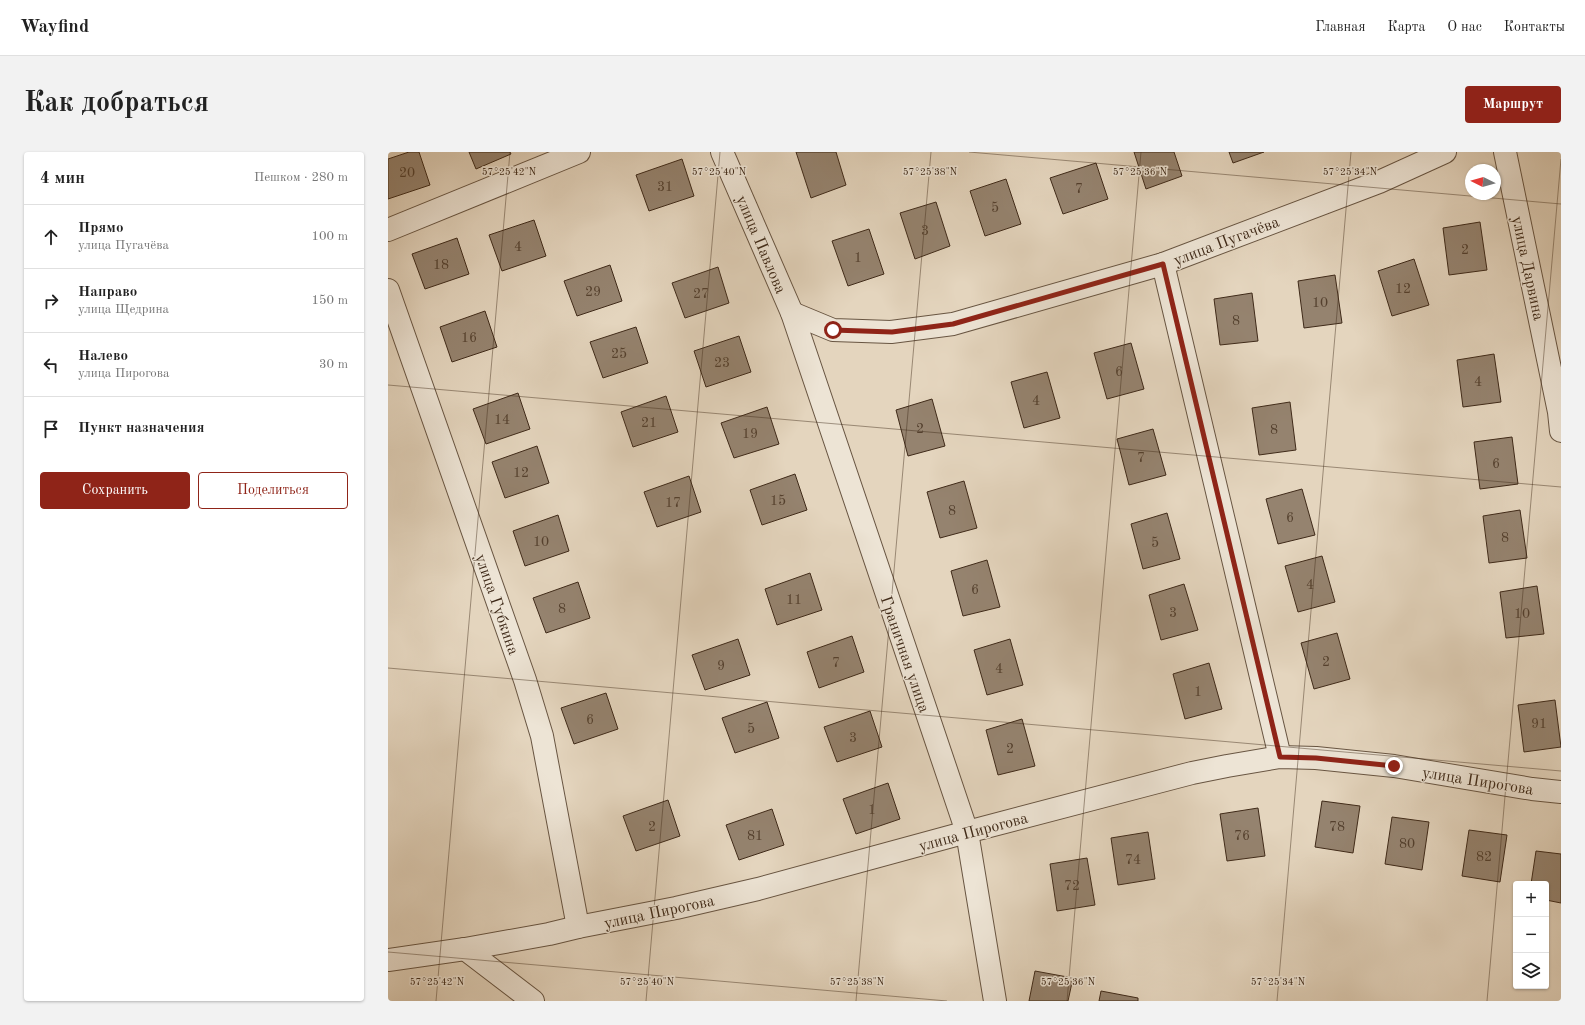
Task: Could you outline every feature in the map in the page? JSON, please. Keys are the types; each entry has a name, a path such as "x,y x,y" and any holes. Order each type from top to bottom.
{"street":[{"path":"388,230 579,152"},
{"name":"улица Павлова","path":"722,152 792,313"},
{"name":"улица Пугачёва","path":"792,313 833,330 892,332 953,324 1163,264 1379,182 1445,152"},
{"name":"улица Дарвина","path":"1504,152 1560,419"},
{"path":"1163,264 1280,757"},
{"name":"улица Губкина","path":"388,290 525,680 542,736 578,927"},
{"name":"Граничная улица","path":"792,313 967,832 995,1001"},
{"name":"улица Пирогова","path":"388,960 465,949 549,934 676,908 758,889 1192,773 1280,757 1316,758 1394,766 1532,789 1561,792"},
{"path":"465,949 533,1001"}],"building":[{"path":"409,152 419,152 430,185 388,199 388,159"},
{"path":"469,152 510,152 511,154 476,169"},
{"path":"796,152 836,152 846,185 811,198"},
{"path":"1134,152 1174,152 1182,176 1146,189"},
{"path":"1229,152 1264,152 1233,163"},
{"path":"682,159 694,196 649,211 636,175"},
{"path":"1096,163 1108,199 1063,214 1050,178"},
{"path":"1006,179 1021,224 985,236 970,191"},
{"path":"936,202 950,246 915,259 900,213"},
{"path":"534,220 546,256 502,271 489,235"},
{"path":"1480,222 1487,270 1449,275 1443,228"},
{"path":"869,229 884,274 848,286 832,241"},
{"path":"457,238 469,274 425,289 412,254"},
{"path":"1414,259 1429,305 1392,316 1378,271"},
{"path":"610,265 622,301 577,316 564,281"},
{"path":"718,267 729,303 685,318 672,283"},
{"path":"1335,275 1342,323 1304,328 1298,281"},
{"path":"1252,293 1258,341 1220,345 1214,299"},
{"path":"485,311 497,347 452,362 440,327"},
{"path":"636,327 648,363 603,378 590,342"},
{"path":"739,336 751,372 706,387 694,351"},
{"path":"1131,343 1144,389 1107,399 1094,353"},
{"path":"1494,354 1501,402 1463,407 1457,360"},
{"path":"1047,372 1060,418 1024,428 1011,382"},
{"path":"518,393 530,429 486,444 473,409"},
{"path":"666,396 678,432 633,447 621,412"},
{"path":"932,399 945,446 908,456 896,410"},
{"path":"1290,402 1296,450 1259,455 1252,408"},
{"path":"767,407 779,444 734,458 721,423"},
{"path":"1153,429 1166,475 1129,485 1117,439"},
{"path":"1512,437 1518,484 1480,489 1474,442"},
{"path":"537,446 549,483 505,498 492,462"},
{"path":"795,474 807,510 762,525 750,490"},
{"path":"689,476 701,512 657,527 644,492"},
{"path":"964,481 977,528 940,538 927,492"},
{"path":"1302,489 1315,535 1278,544 1266,499"},
{"path":"1520,510 1527,558 1489,563 1483,516"},
{"path":"1167,513 1180,559 1143,569 1131,524"},
{"path":"558,515 569,551 525,566 513,531"},
{"path":"1322,556 1335,602 1298,612 1285,566"},
{"path":"987,560 1000,607 963,616 951,571"},
{"path":"810,573 822,610 777,625 765,589"},
{"path":"578,582 590,618 546,633 533,598"},
{"path":"1184,584 1198,630 1161,640 1149,595"},
{"path":"1537,586 1544,634 1506,638 1500,592"},
{"path":"1337,633 1350,679 1314,689 1301,643"},
{"path":"852,636 864,672 819,688 807,652"},
{"path":"738,639 750,675 705,690 692,655"},
{"path":"1010,639 1023,685 987,695 974,650"},
{"path":"1209,663 1222,709 1185,719 1173,674"},
{"path":"606,693 618,729 574,744 561,708"},
{"path":"1555,700 1561,747 1524,752 1518,705"},
{"path":"767,702 779,738 735,753 722,718"},
{"path":"870,711 882,747 837,762 824,727"},
{"path":"1022,719 1035,766 998,775 986,730"},
{"path":"888,783 900,819 856,834 843,799"},
{"path":"668,800 680,836 636,851 623,816"},
{"path":"1322,801 1360,806 1353,853 1315,847"},
{"path":"1258,808 1265,856 1227,861 1220,814"},
{"path":"772,809 784,845 739,860 726,825"},
{"path":"1392,817 1429,822 1422,870 1385,864"},
{"path":"1469,830 1507,835 1500,882 1462,876"},
{"path":"1148,832 1155,879 1118,885 1111,838"},
{"path":"1536,851 1561,854 1561,903 1549,901 1549,881 1531,881"},
{"path":"1087,858 1095,905 1057,911 1050,864"},
{"path":"1035,971 1073,978 1068,1001 1029,1001"},
{"path":"1101,991 1138,998 1138,1001 1099,1001"}],"route":[{"path":"833,330 892,332 953,324 1163,264 1280,757 1316,758 1394,766"}]}
